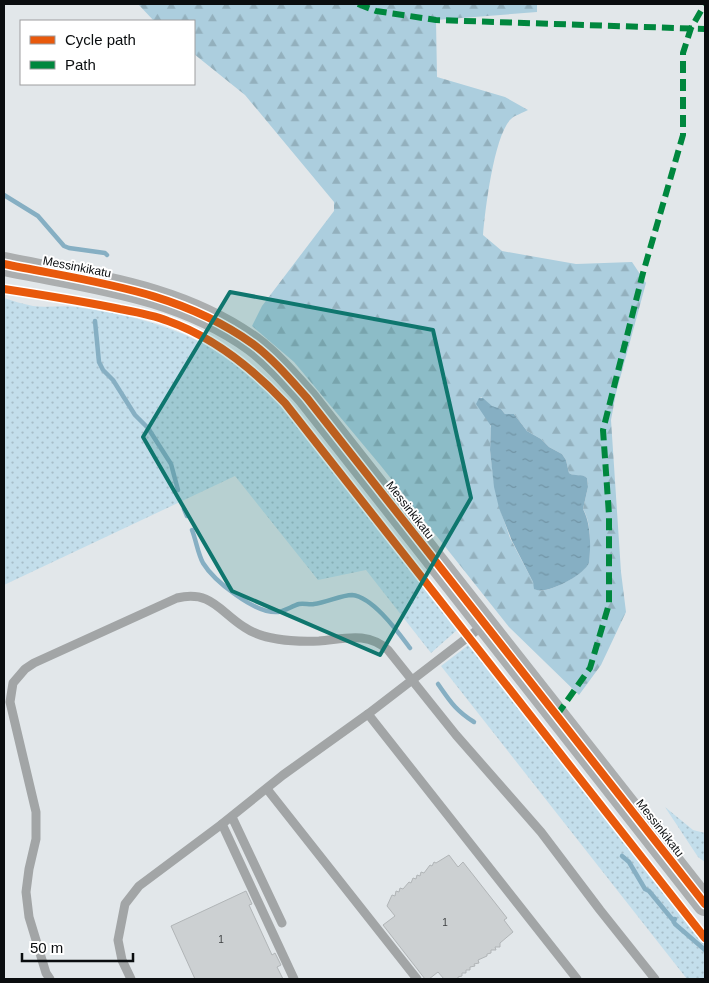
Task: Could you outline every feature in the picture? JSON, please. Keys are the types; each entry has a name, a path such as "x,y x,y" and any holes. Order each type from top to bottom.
{"street":[{"name":"Messinkikatu","path":"4,264 111,285 169,300 204,316 253,344 279,367 307,398 486,623 705,904"}],"lane":[{"path":"50,979 46,973 29,918 26,892 28,868 36,839 36,812 10,702 13,684 25,669 53,653 177,598 198,595 210,601 244,628 260,635 280,640 300,641 362,637 374,640 388,650 456,735 541,832 655,979"},
{"path":"131,979 122,960 118,940 125,904 139,886 232,817 282,775 368,714 486,623"},
{"path":"368,714 577,979"},
{"path":"267,788 417,979"},
{"path":"232,817 282,923"},
{"path":"222,824 294,979"}],"highlighted area":[{"path":"230,292 433,330 471,498 380,655 232,591 143,437"}],"shaded area":[{"path":"4,298 33,306 70,306 103,311 154,324 179,332 202,343 246,371 268,389 457,630 431,653 366,570 318,580 235,476 4,585"},
{"path":"471,643 705,944 705,979 687,979 441,666"},
{"path":"665,807 693,830 705,833 705,862 698,857"}],"green space":[{"path":"138,4 537,4 537,12 436,20 437,77 505,97 528,110 511,119 500,140 491,174 483,235 502,251 576,264 632,262 646,283 616,393 611,420 621,572 626,612 601,665 579,695 509,627 381,466 294,362 252,326 262,306 334,211 334,202 245,95 195,55 195,20 153,20","holes":["481,397 494,408 501,409 505,414 514,414 527,431 562,454 566,460 569,473 587,478 588,487 583,509 589,528 589,563 580,573 564,583 547,590 535,589 510,538 501,512 494,483 490,450 490,423 477,404"]}],"water":[{"path":"479,398 483,398 492,406 501,409 505,414 514,414 527,431 562,454 566,460 569,473 587,478 588,487 583,509 588,521 590,535 589,563 586,568 573,578 555,587 547,590 534,589 533,582 512,541 499,508 494,487 490,450 491,426 476,404"}],"building":[{"path":"449,855 458,867 463,862 507,918 504,920 513,932 500,943 500,947 495,947 496,950 491,950 491,953 478,960 479,963 470,967 470,970 466,970 466,973 462,973 462,976 458,977 458,979 444,979 438,972 429,979 425,979 383,925 395,916 387,906 392,895 395,896 396,891 399,892 400,888 403,889 409,882 411,883 413,878 416,879 417,875 420,876 421,872 424,873 434,862 436,863"},
{"path":"246,891 252,904 249,905 272,955 275,953 281,965 277,967 283,979 195,979 171,926"}],"waterway":[{"path":"4,195 38,216 64,246 105,253 107,255"},
{"path":"95,321 99,362 135,415 148,428 171,464 178,490"},
{"path":"184,509 187,516"},
{"path":"192,530 201,559 208,570 236,595 258,608 278,612 299,604 319,603 348,595 360,597 384,616 410,648"},
{"path":"438,684 457,709 474,722"},
{"path":"622,856 629,862 645,889 649,891 672,919 675,919"},
{"path":"673,920 675,924 705,950"}],"marked path":[{"path":"358,4 376,11 436,20 705,29"},
{"path":"557,715 590,668 609,604 609,515 603,430 643,273 683,135 683,53 691,28 705,4"}],"cycle path":[{"path":"4,264 133,290 164,300 195,311 224,326 253,344 267,356 307,398 705,904"},
{"path":"4,289 91,303 162,319 185,328 216,345 246,366 273,390 705,938"}]}
